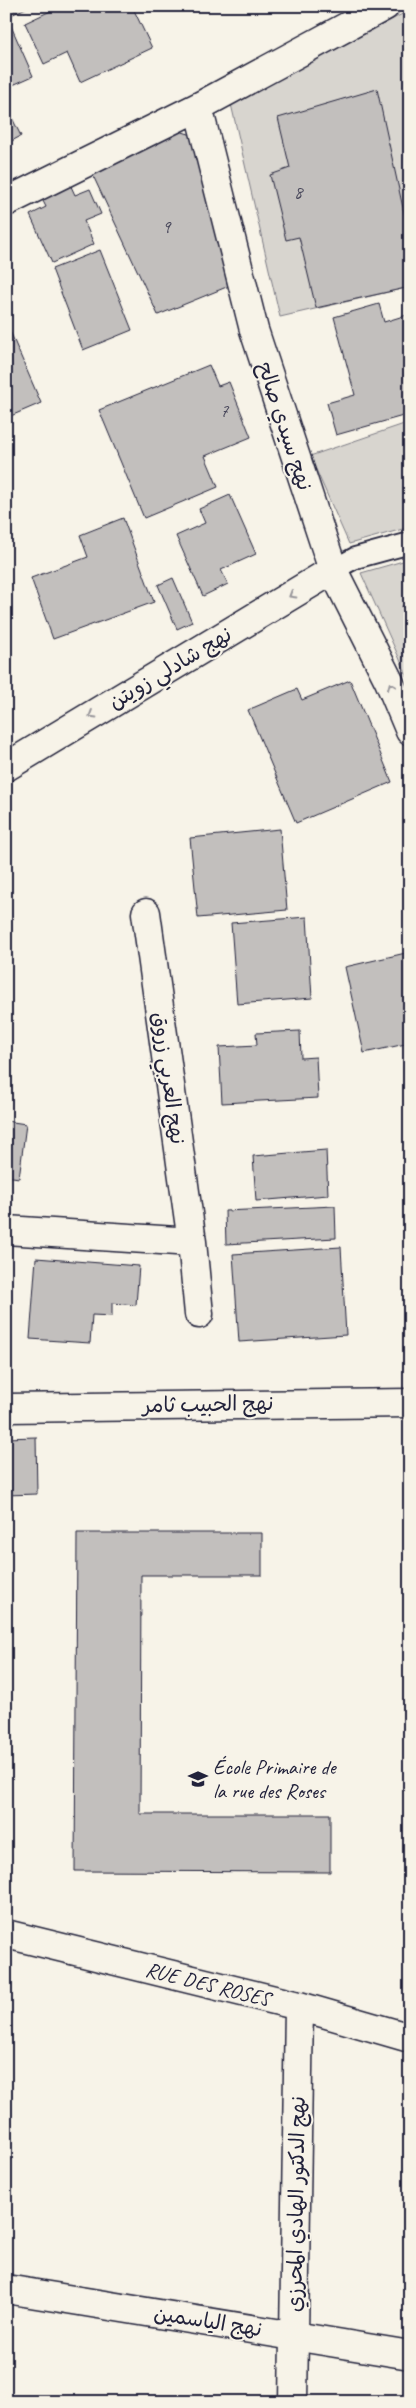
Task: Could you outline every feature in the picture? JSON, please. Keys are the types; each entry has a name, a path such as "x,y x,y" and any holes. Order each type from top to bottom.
{"street":[{"path":"6,202 198,107 385,6"},
{"name":"نهج سيدي صالح","path":"198,107 254,330 333,570 389,681 410,731"},
{"name":"نهج شادلي زويتن","path":"6,767 333,570"},
{"name":"نهج العربي زروق","path":"146,913 192,1242 199,1314"},
{"path":"6,1230 192,1242"},
{"name":"نهج الحبيب ثامر","path":"6,1408 410,1403"},
{"name":"RUE DES ROSES","path":"6,1934 299,2006 410,2038"},
{"name":"نهج الدكتور الهادي المحرزي","path":"293,2402 299,2006"},
{"name":"نهج الياسمين","path":"6,2289 410,2355"}],"lane":[{"path":"333,570 355,558 410,543"}],"shaded area":[{"path":"410,10 410,287 280,317 231,104"},
{"path":"410,422 410,527 349,544 310,456"},
{"path":"410,559 410,682 361,573"}],"building":[{"path":"6,6 30,6 7,17 33,76 6,88"},
{"path":"61,6 132,6 152,48 80,82 67,53 44,64 25,23"},
{"path":"377,89 410,240 410,287 316,308 299,237 286,240 270,175 290,168 278,118"},
{"path":"6,106 21,136 6,144"},
{"path":"173,129 192,135 229,286 158,315 89,167"},
{"path":"69,182 75,195 90,189 101,214 84,221 94,244 52,263 30,215 46,207 40,195"},
{"path":"100,250 132,330 83,350 52,269"},
{"path":"379,304 384,322 410,314 410,414 336,435 327,403 355,395 334,317"},
{"path":"6,322 41,403 6,418"},
{"path":"209,365 218,386 229,382 251,437 205,456 218,487 144,518 99,410"},
{"path":"230,495 256,554 221,570 228,584 203,596 176,536 205,523 199,509"},
{"path":"123,518 154,602 53,639 31,578 88,557 80,535"},
{"path":"173,578 192,622 177,629 158,585"},
{"path":"410,603 410,629 402,606"},
{"path":"350,680 392,782 296,823 248,710 297,689 302,700"},
{"path":"280,829 287,910 198,918 190,838"},
{"path":"307,917 312,998 237,1004 231,923"},
{"path":"410,952 410,1043 364,1053 345,967"},
{"path":"300,1031 301,1058 316,1057 318,1098 222,1103 219,1047 257,1045 256,1033"},
{"path":"6,1121 26,1124 19,1178 6,1176"},
{"path":"326,1150 328,1195 256,1201 253,1156"},
{"path":"335,1206 336,1238 226,1244 225,1211"},
{"path":"341,1247 346,1335 239,1342 233,1254"},
{"path":"36,1258 139,1266 136,1305 112,1303 112,1316 92,1315 90,1343 30,1339"},
{"path":"36,1437 37,1494 6,1495 6,1438"},
{"path":"77,1533 262,1533 262,1575 141,1575 140,1814 330,1814 330,1872 75,1871"}],"place":[{"name":"École Primaire de la rue des Roses","path":"198,1779"}]}
